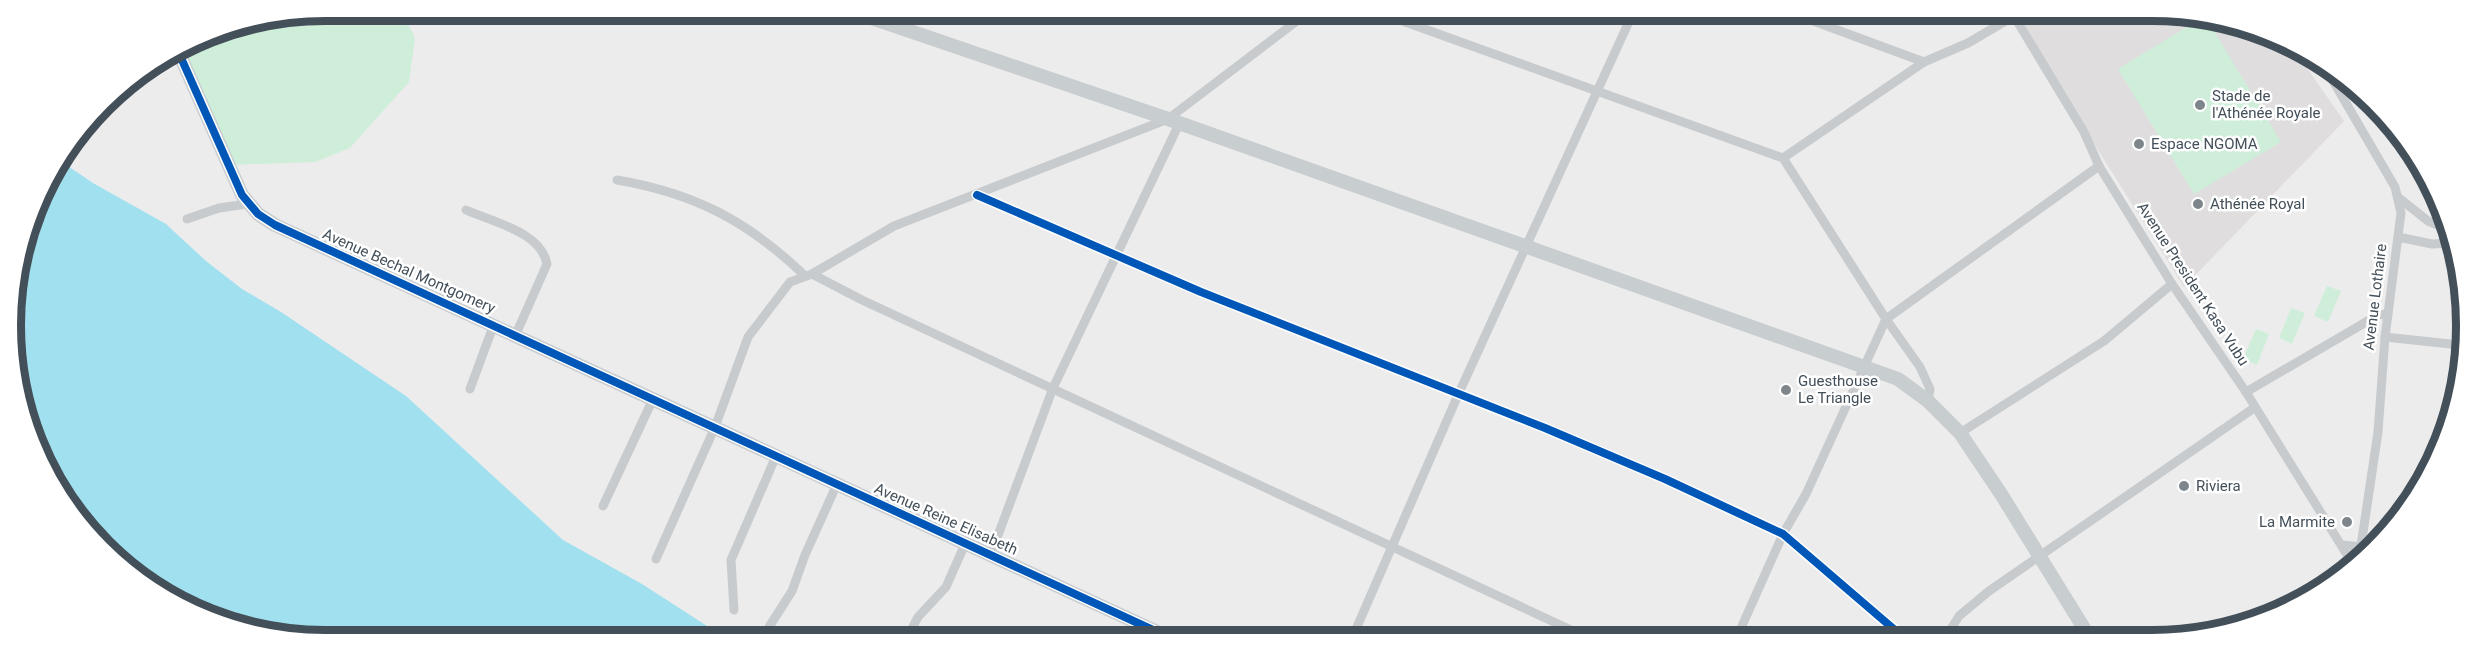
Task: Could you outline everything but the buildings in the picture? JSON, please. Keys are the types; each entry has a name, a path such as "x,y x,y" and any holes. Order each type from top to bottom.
{"main road":[{"path":"880,21 1174,122 1898,379 1928,400 1960,433 2001,494 2085,630"},
{"name":"Avenue Bechal Montgomery","path":"181,58 248,204 258,214 275,225 715,427"},
{"name":"Avenue Reine Elisabeth","path":"715,427 1153,630"}],"street":[{"path":"656,559 715,427 748,337 790,282 894,226 1174,122 1297,21"},
{"path":"1402,21 1783,158 1886,319 1920,367 1930,388 1928,400"},
{"path":"1356,630 1458,394 1629,21"},
{"path":"1813,21 1924,62"},
{"path":"1783,158 1924,62 1968,43 2005,21"},
{"name":"Avenue President Kasa Vubu","path":"2017,21 2084,132 2099,165 2172,284 2246,392 2349,557"},
{"name":"Avenue Lothaire","path":"2334,82 2378,155 2399,198 2401,213 2385,337 2367,541"},
{"path":"991,554 1053,388 1116,256 1174,122"},
{"path":"1740,630 1783,534 1806,494 1886,319 2099,165"},
{"path":"617,180 655,186 711,207 748,228 808,274 1569,630"},
{"path":"977,195 1116,256 1665,479 1783,534 1895,630"},
{"path":"2399,198 2428,221 2439,226"},
{"path":"187,219 219,208 248,204"},
{"path":"466,210 530,237 545,253 547,264 516,334"},
{"path":"2398,237 2433,244 2445,243"},
{"path":"1960,433 2104,341 2172,284"},
{"path":"2246,392 2378,315 2388,314"},
{"path":"470,389 494,324"},
{"path":"2385,337 2455,344"},
{"path":"603,507 653,399"},
{"path":"1950,630 1959,616 1971,605 2254,408"},
{"path":"734,610 731,560 776,456"},
{"path":"769,627 792,591 805,555 837,484"},
{"path":"911,630 918,617 946,587 965,544"},
{"path":"2343,545 2361,547"}],"shaded area":[{"name":"Athénée Royal","path":"2017,21 2152,21 2191,24 2230,31 2268,44 2302,61 2344,121 2184,287"}],"green space":[{"path":"326,21 407,21 415,38 409,82 350,148 315,162 229,165 187,54 228,37 266,27"},
{"name":"Stade de l'Athénée Royale","path":"2192,24 2212,27 2281,142 2194,194 2118,69"},
{"path":"2327,286 2341,291 2328,322 2314,316"},
{"path":"2291,308 2305,313 2292,344 2279,338"},
{"path":"2256,329 2269,334 2257,365 2243,359"}],"water":[{"path":"67,165 93,183 166,224 206,261 242,289 281,312 406,396 563,540 642,584 713,630 306,629 266,624 228,614 191,599 156,579 110,541 72,495 52,460 31,404 22,345 24,286 37,228 52,191"}],"cycle path":[{"path":"181,58 242,195 258,214 275,225 1153,630"},
{"path":"977,195 1201,292 1545,428 1665,479 1783,534 1895,630"}],"place":[{"name":"Stade de l'Athénée Royale","path":"2200,105"},
{"name":"Espace NGOMA","path":"2139,144"},
{"name":"Athénée Royal","path":"2198,204"},
{"name":"Guesthouse Le Triangle","path":"1786,390"},
{"name":"Riviera","path":"2184,486"},
{"name":"La Marmite","path":"2347,522"}]}
